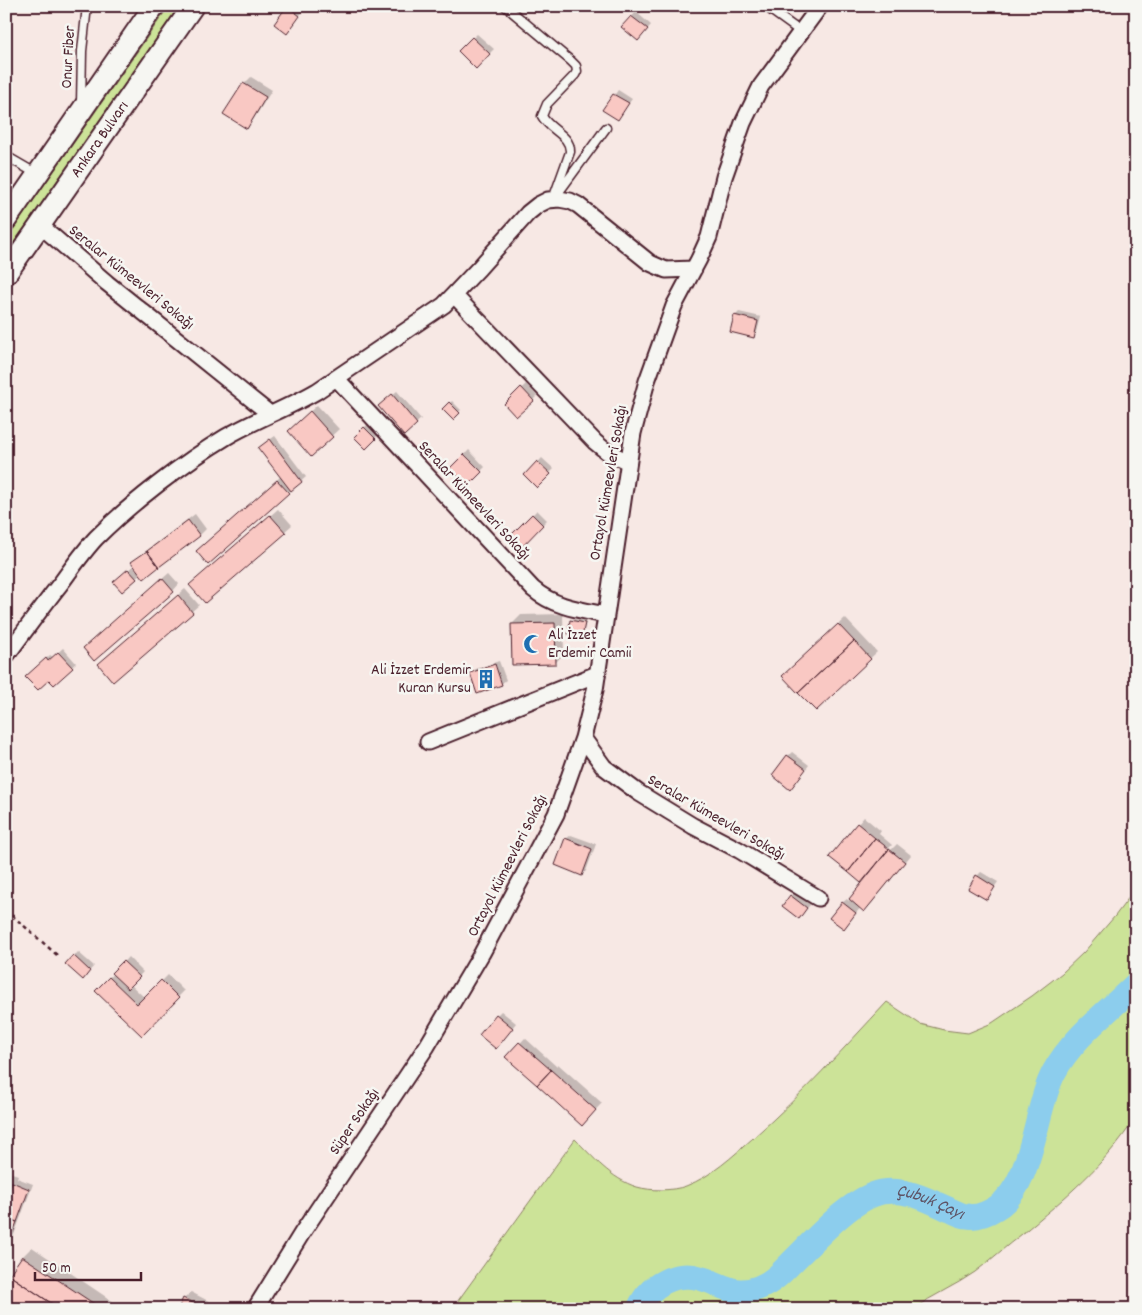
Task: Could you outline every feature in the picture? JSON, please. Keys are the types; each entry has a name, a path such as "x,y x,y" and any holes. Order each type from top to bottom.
{"main road":[{"name":"Ankara Bulvarı","path":"6,220 154,6"},
{"name":"Ankara Bulvarı","path":"6,274 193,6"}],"street":[{"name":"Ortayol Kümeevleri Sokağı","path":"482,953 556,814 583,738 597,674 633,433 647,381 674,306 694,269 708,237 724,177 746,116 761,86 820,6"},
{"path":"6,656 81,556 114,522 172,475 224,438 301,400 433,313 454,295 538,204 553,200 570,201 578,205 650,263 666,270 694,269"},
{"name":"Seralar Kümeevleri Sokağı","path":"41,226 107,283 270,414"},
{"path":"454,295 595,442 606,451 628,462"},
{"name":"Seralar Kümeevleri Sokağı","path":"336,378 533,589 549,601 561,606 606,615"},
{"path":"428,742 597,674"},
{"name":"Seralar Kümeevleri Sokağı","path":"583,738 604,767 639,793 818,898"},
{"name":"Süper Sokağı","path":"255,1309 302,1233 427,1046 482,953"}],"lane":[{"name":"Onur Fiber","path":"81,110 82,50 87,6"},
{"path":"505,6 576,66 577,71 575,75 547,104 542,116 549,126 567,140 570,146 570,152 553,200"},
{"path":"765,6 801,32"},
{"path":"553,200 606,128"},
{"path":"6,156 38,175"}],"path":[{"path":"6,910 57,955"}],"green space":[{"path":"169,6 179,6 6,254 6,240"},
{"path":"1136,888 1136,1117 1111,1150 1084,1180 1022,1234 967,1277 913,1309 452,1309 575,1139 611,1173 637,1187 668,1190 696,1182 738,1152 788,1106 887,1002 920,1024 944,1030 968,1033 992,1023 1062,973 1084,952"}],"building":[{"path":"287,6 300,16 287,34 274,24"},
{"path":"631,16 648,29 638,41 621,27"},
{"path":"472,37 490,54 476,69 458,51"},
{"path":"243,83 266,97 247,129 223,114"},
{"path":"613,94 629,103 618,120 602,110"},
{"path":"734,315 758,321 754,338 730,332"},
{"path":"521,387 534,401 516,417 504,404"},
{"path":"392,394 417,424 404,436 378,406"},
{"path":"449,402 460,413 453,420 442,409"},
{"path":"310,411 333,437 311,457 288,431"},
{"path":"364,427 376,439 366,449 354,437"},
{"path":"270,439 302,482 291,491 258,448"},
{"path":"464,454 482,472 468,486 450,468"},
{"path":"537,461 551,474 537,488 524,475"},
{"path":"277,480 289,493 208,565 196,551"},
{"path":"532,514 543,525 519,550 507,539"},
{"path":"270,515 286,533 205,603 189,585"},
{"path":"188,520 200,536 159,567 147,551"},
{"path":"147,551 159,567 144,579 131,562"},
{"path":"128,569 137,579 122,592 113,582"},
{"path":"162,578 174,592 94,661 83,648"},
{"path":"178,595 193,613 113,682 98,664"},
{"path":"570,620 585,623 582,637 568,634"},
{"name":"Ali İzzet Erdemir Camii","path":"555,623 556,664 512,665 511,624"},
{"path":"838,624 854,641 798,693 782,676"},
{"path":"854,641 871,659 816,711 798,693"},
{"path":"58,652 73,668 54,685 49,680 38,690 25,677 46,658 48,661"},
{"name":"Ali İzzet Erdemir Kuran Kursu","path":"495,664 502,685 477,694 470,673"},
{"path":"787,755 806,769 790,790 772,775"},
{"path":"857,823 875,838 848,872 829,857"},
{"path":"565,838 592,849 582,876 555,865"},
{"path":"875,838 889,849 861,883 848,872"},
{"path":"889,849 905,862 864,912 849,899"},
{"path":"976,875 995,887 987,900 968,889"},
{"path":"790,895 807,908 799,919 782,906"},
{"path":"842,902 856,913 844,929 829,918"},
{"path":"73,955 90,971 83,980 65,964"},
{"path":"123,961 140,977 128,989 111,973"},
{"path":"109,977 137,1004 161,980 179,998 142,1036 95,991"},
{"path":"496,1014 513,1028 496,1049 479,1035"},
{"path":"519,1042 551,1070 537,1085 505,1057"},
{"path":"551,1070 596,1110 582,1126 537,1085"},
{"path":"6,1180 12,1182 6,1198"},
{"path":"12,1182 29,1189 17,1222 6,1218 6,1198"},
{"path":"6,1218 17,1222 10,1240 6,1239"},
{"path":"22,1256 102,1309 60,1309 9,1275"},
{"path":"9,1275 60,1309 13,1309 6,1304 6,1280"},
{"path":"183,1298 205,1309 178,1309"}],"waterway":[{"name":"Çubuk Çayı","path":"639,1309 649,1293 672,1278 691,1276 728,1289 741,1291 763,1286 780,1274 846,1211 870,1196 882,1192 908,1193 965,1216 978,1216 996,1208 1009,1197 1026,1165 1047,1088 1062,1059 1081,1036 1136,984"}],"place":[{"name":"Ali İzzet Erdemir Camii","path":"533,644"},
{"name":"Ali İzzet Erdemir Kuran Kursu","path":"486,679"}]}
